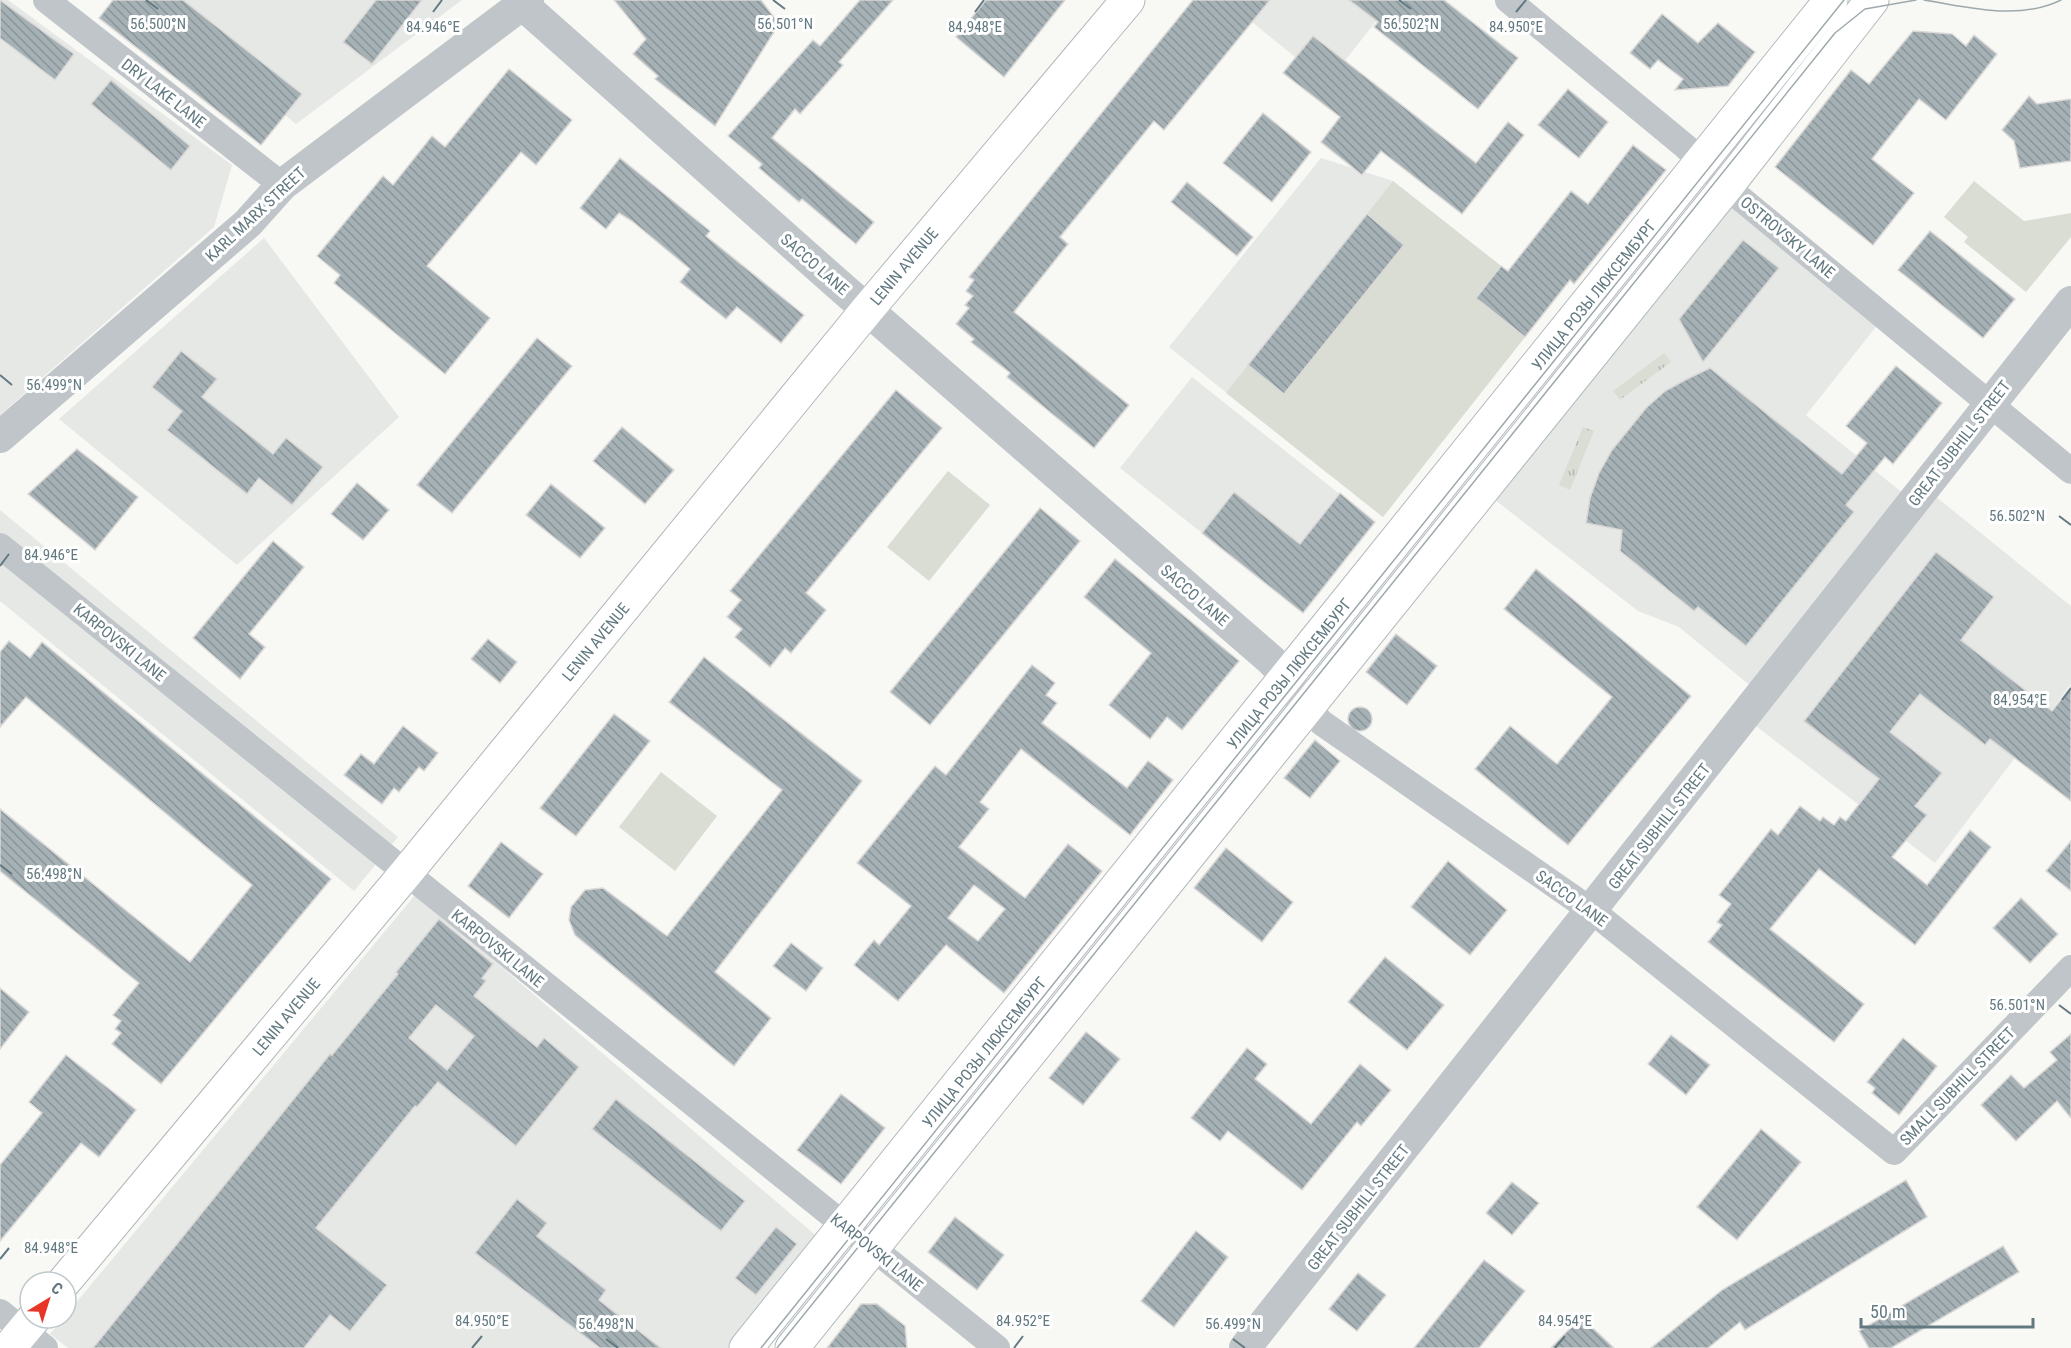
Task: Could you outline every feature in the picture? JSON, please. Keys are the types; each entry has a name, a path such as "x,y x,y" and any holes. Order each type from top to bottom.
{"main road":[{"name":"LENIN AVENUE","path":"74,1270 406,873 867,310 1128,0"},
{"name":"УЛИЦА РОЗЫ ЛЮКСЕМБУРГ","path":"746,1348 1831,0"},
{"path":"792,1348 1727,186 1872,0"}],"street":[{"name":"DRY LAKE LANE","path":"46,0 282,185"},
{"name":"OSTROVSKY LANE","path":"1508,0 1701,161 1727,186 2071,471"},
{"name":"KARL MARX STREET","path":"0,437 248,223 282,185 525,2"},
{"name":"SACCO LANE","path":"525,2 867,310 1286,676 1307,708 1322,723 1592,911 1894,1152"},
{"name":"GREAT SUBHILL STREET","path":"1245,1348 2071,302"},
{"name":"KARPOVSKI LANE","path":"0,546 997,1348"},
{"name":"SMALL SUBHILL STREET","path":"1894,1152 2071,968"}],"shaded area":[{"path":"0,0 8,0 232,165 214,227 0,415"},
{"path":"144,0 462,0 296,124"},
{"path":"1225,0 1393,0 1327,83"},
{"path":"1321,158 1393,181 1501,266 1476,298 1525,337 1383,517 1169,347"},
{"path":"1725,198 1879,323 1806,415 1904,494 1752,687 1679,627 1638,611 1490,496"},
{"path":"264,238 399,417 237,565 59,419"},
{"path":"1192,377 1375,522 1303,613 1120,468"},
{"path":"1935,496 2071,606 2071,684 1935,863 1752,723"},
{"path":"0,510 398,837 354,891 0,601"},
{"path":"416,894 820,1239 732,1348 68,1348 50,1334 53,1330 78,1330 78,1300"}],"green space":[{"path":"1393,181 1501,266 1476,298 1525,337 1383,517 1226,393"},
{"path":"1974,181 2024,221 2071,213 2071,237 2026,292 1964,242 1968,237 1944,217"},
{"path":"1664,353 1671,362 1620,400 1613,391"},
{"path":"1583,427 1594,431 1570,490 1559,485"},
{"path":"948,471 990,505 929,581 887,547"},
{"path":"661,772 717,816 675,871 619,827"}],"building":[{"path":"0,0 74,54 55,80 0,38"},
{"path":"113,0 183,0 302,94 261,145 99,18"},
{"path":"376,0 422,0 372,64 343,42"},
{"path":"614,0 761,0 779,24 715,126 655,79 658,76 633,54 646,39"},
{"path":"860,0 893,0 839,62 843,65 800,114 795,109 772,138 874,222 856,244 802,199 799,202 759,168 762,164 728,136 813,40 820,46"},
{"path":"986,0 1065,0 1004,77 956,37"},
{"path":"1193,0 1270,0 1164,130 1154,121 1060,237 1068,244 1014,312 1129,405 1094,448 1007,377 1010,373 971,342 974,339 956,324 969,308 965,305 973,296 966,291 974,280 969,277"},
{"path":"1349,0 1444,0 1518,58 1478,109 1374,27 1378,22"},
{"path":"1662,14 1698,43 1718,23 1755,52 1728,86 1675,90 1683,79 1658,60 1650,69 1630,53"},
{"path":"1913,31 1952,34 1966,46 1974,35 1997,54 1946,120 1919,99 1872,159 1914,193 1873,245 1775,167 1851,70 1869,84"},
{"path":"1313,36 1476,163 1508,122 1524,135 1462,214 1381,151 1362,175 1321,142 1340,117 1283,73"},
{"path":"509,69 572,120 536,165 521,152 427,266 490,318 445,374 334,283 340,275 317,256 383,176 393,185 432,136 445,147"},
{"path":"111,80 190,146 171,170 91,104"},
{"path":"1568,89 1608,122 1579,158 1538,125"},
{"path":"2029,96 2037,104 2071,99 2071,161 2020,168 2014,141 2002,130"},
{"path":"1263,113 1311,152 1272,202 1223,163"},
{"path":"1633,145 1666,170 1574,284 1570,280 1525,337 1476,298 1501,266 1508,271 1571,191 1588,204"},
{"path":"620,158 710,231 706,236 804,315 781,343 737,307 726,319 680,282 690,269 632,221 619,213 606,229 580,208"},
{"path":"1187,182 1253,237 1237,256 1171,202"},
{"path":"1367,214 1404,245 1284,394 1248,365"},
{"path":"1930,231 2015,299 1983,338 1898,270"},
{"path":"1743,240 1779,268 1703,362 1679,319"},
{"path":"537,338 572,366 452,513 417,485"},
{"path":"181,351 217,379 202,397 273,454 286,438 323,467 292,505 259,478 247,494 167,430 182,411 152,387"},
{"path":"1896,366 1942,403 1893,464 1885,457 1846,505 1854,512 1746,646 1698,607 1694,611 1620,551 1622,530 1586,523 1590,498 1599,473 1612,450 1646,408 1665,391 1687,379 1710,368 1842,474 1867,443 1846,426"},
{"path":"896,390 942,428 806,593 826,610 791,653 785,648 770,667 735,637 742,629 727,617 741,600 730,591"},
{"path":"622,427 674,470 645,504 593,461"},
{"path":"77,449 138,497 95,550 28,494"},
{"path":"357,483 389,510 363,540 331,514"},
{"path":"551,484 605,528 580,558 526,515"},
{"path":"1234,492 1300,544 1340,493 1375,522 1303,613 1202,533"},
{"path":"1040,508 1080,541 930,725 890,692"},
{"path":"273,541 304,567 249,634 265,647 240,679 193,638"},
{"path":"1936,552 1994,597 1961,640 2052,711 2071,687 2071,801 1990,739 1985,745 1920,694 1890,732 1942,773 1915,806 1927,815 1892,857 1927,885 1970,830 1991,847 1915,945 1819,869 1770,929 1864,1004 1834,1042 1708,942 1722,925 1717,922 1731,904 1719,895 1771,829 1778,835 1800,806 1820,821 1823,817 1834,825 1840,817 1846,821 1879,779 1804,721"},
{"path":"1115,559 1239,661 1182,730 1167,717 1150,739 1109,705 1151,653 1084,597"},
{"path":"1536,569 1691,696 1568,845 1475,769 1510,726 1557,764 1612,697 1504,609"},
{"path":"1396,634 1437,666 1407,705 1366,672"},
{"path":"488,639 517,662 500,683 471,659"},
{"path":"9,641 30,658 42,642 331,879 161,1084 112,1044 121,1033 115,1029 121,1021 113,1015 139,983 0,871 0,809 190,962 252,885 26,697 0,727 0,652"},
{"path":"704,657 862,781 715,972 771,1018 734,1066 575,935 569,920 571,907 585,890 603,888 667,936 782,790 669,702"},
{"path":"1032,665 1055,683 1046,695 1057,703 1042,723 1127,788 1148,761 1173,780 1130,835 1021,749 980,802 989,809 959,847 1025,898 1068,844 1102,871 1004,993 946,945 898,1001 854,965 874,940 879,945 911,906 857,863 935,766 946,775","holes":["974,885 1005,909 978,941 948,918"]},
{"path":"1360,707 1368,711 1372,719 1368,727 1360,731 1352,727 1348,719 1352,711"},
{"path":"614,714 650,741 576,836 540,808"},
{"path":"403,726 438,753 424,771 419,767 399,792 394,788 382,804 344,775 361,754 374,764"},
{"path":"1315,740 1340,761 1310,798 1284,778"},
{"path":"2071,841 2071,891 2046,871"},
{"path":"501,842 543,874 509,918 468,886"},
{"path":"1226,848 1293,902 1262,942 1194,888"},
{"path":"1448,861 1507,910 1470,955 1411,907"},
{"path":"2021,898 2058,934 2030,963 1993,928"},
{"path":"439,919 493,964 482,978 486,981 474,996 537,1047 544,1038 579,1067 516,1146 438,1082 417,1107 415,1106 316,1228 387,1285 350,1331 330,1315 304,1348 93,1348 330,1054 332,1055 398,974 396,972","holes":["436,1005 474,1036 447,1070 409,1038"]},
{"path":"791,943 823,968 806,991 773,966"},
{"path":"1385,957 1444,1005 1407,1050 1348,1002"},
{"path":"0,988 29,1012 0,1049"},
{"path":"1086,1032 1120,1059 1083,1105 1049,1078"},
{"path":"2071,1034 2071,1118 2057,1101 2016,1141 1981,1105 2011,1075 2024,1088 2057,1060 2050,1052"},
{"path":"1671,1035 1710,1065 1686,1095 1648,1064"},
{"path":"1903,1038 1937,1066 1899,1115 1872,1093 1875,1088 1867,1082"},
{"path":"1247,1048 1267,1064 1255,1079 1311,1124 1360,1064 1391,1090 1361,1126 1357,1122 1302,1190 1228,1131 1220,1141 1191,1118"},
{"path":"66,1055 136,1110 99,1157 81,1143 0,1241 0,1165 42,1113 29,1102"},
{"path":"841,1094 885,1128 841,1184 797,1150"},
{"path":"616,1099 745,1201 721,1231 592,1129"},
{"path":"1761,1129 1801,1162 1737,1240 1697,1207"},
{"path":"1906,1180 1927,1217 1745,1330 1740,1322 1708,1348 1651,1348 1722,1290"},
{"path":"1512,1182 1539,1203 1512,1235 1486,1213"},
{"path":"517,1199 547,1223 537,1236 606,1290 599,1300 661,1348 600,1348 475,1253"},
{"path":"955,1217 1004,1255 977,1290 928,1252"},
{"path":"776,1227 797,1244 756,1295 735,1278"},
{"path":"1196,1231 1228,1257 1174,1327 1141,1301"},
{"path":"2003,1246 2019,1272 1891,1348 1869,1348 1859,1331"},
{"path":"1484,1260 1525,1291 1479,1348 1414,1348"},
{"path":"1358,1273 1386,1295 1357,1331 1329,1309"},
{"path":"861,1304 877,1304 905,1326 907,1348 827,1348"},
{"path":"1581,1317 1614,1348 1551,1348"}],"tram line":[{"path":"761,1348 1844,0"},
{"path":"777,1348 1835,33 1865,9 1916,0"},
{"path":"1924,0 1976,9 2011,11 2028,10 2061,0"}]}
